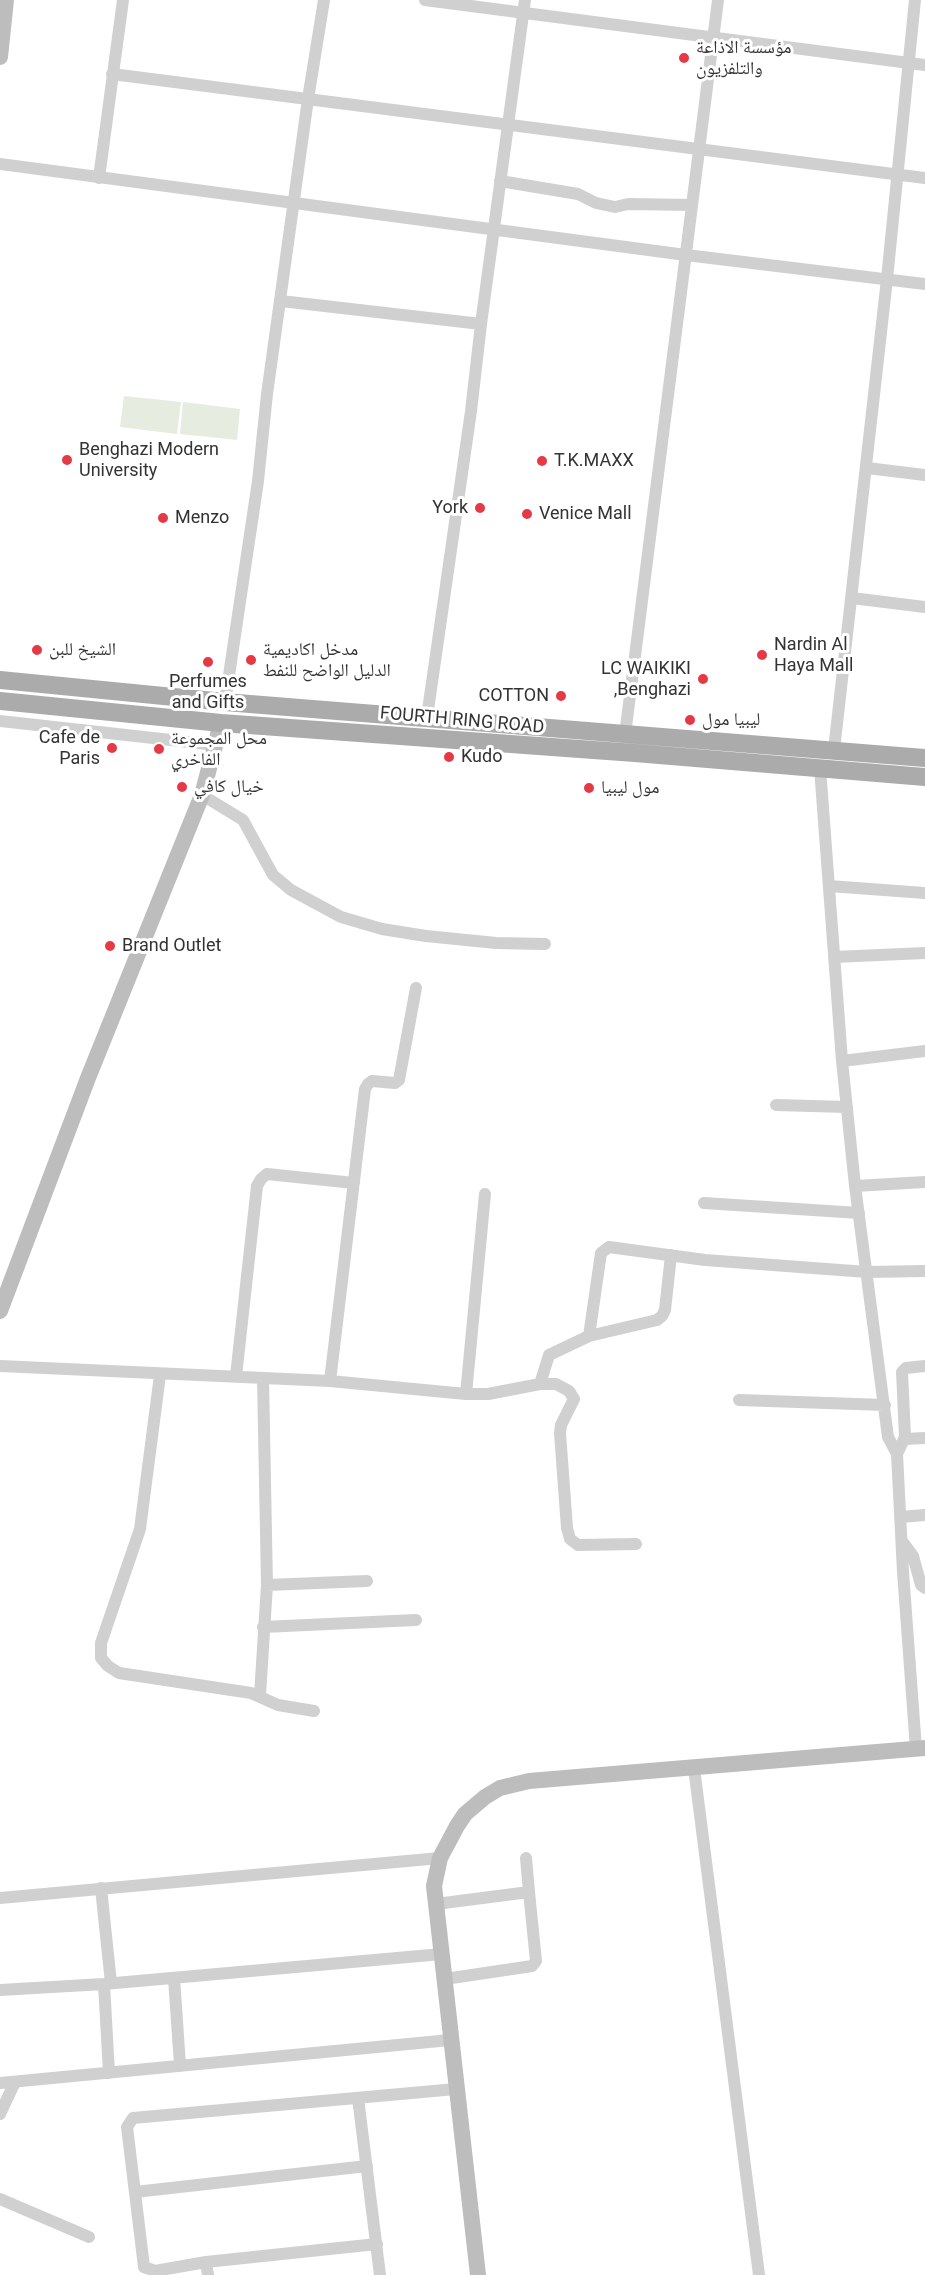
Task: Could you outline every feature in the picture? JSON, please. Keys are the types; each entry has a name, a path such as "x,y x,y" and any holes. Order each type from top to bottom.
{"main road":[{"name":"FOURTH RING ROAD","path":"0,680 225,702 925,758"},
{"name":"FOURTH RING ROAD","path":"0,701 221,723 623,752 925,777"},
{"path":"900,775 901,756"}],"street":[{"path":"0,57 6,0"},
{"path":"99,178 123,0"},
{"path":"225,702 258,480 308,99 324,0"},
{"path":"425,0 925,65"},
{"path":"427,717 471,411 525,0"},
{"path":"625,735 718,0"},
{"path":"834,750 867,468 915,0"},
{"path":"112,74 699,151 925,178"},
{"path":"0,164 686,255 925,284"},
{"path":"500,181 579,194 596,203 615,207 628,204 692,205"},
{"path":"281,300 481,324"},
{"path":"867,468 925,475"},
{"path":"852,598 925,607"},
{"path":"0,721 216,745"},
{"path":"0,1311 88,1078 202,795 221,723"},
{"path":"478,2275 434,1882 440,1858 452,1833 465,1814 484,1797 512,1784 547,1779 921,1748 902,1541 897,1454 888,1437 855,1186 842,1061 820,768"},
{"path":"202,795 243,820 273,875 291,890 341,917 382,929 426,936 496,943 545,944"},
{"path":"829,886 925,893"},
{"path":"834,957 925,953"},
{"path":"330,1381 365,1089 372,1081 395,1083 399,1080 416,988"},
{"path":"842,1061 925,1051"},
{"path":"776,1106 847,1107"},
{"path":"236,1376 257,1186 261,1179 267,1174 354,1182"},
{"path":"855,1186 925,1182"},
{"path":"466,1394 485,1194"},
{"path":"704,1203 859,1213"},
{"path":"589,1336 602,1251 613,1247 705,1260 867,1272 925,1271"},
{"path":"540,1384 549,1355 589,1336 657,1320 662,1316 665,1310 671,1255"},
{"path":"0,1366 330,1381 466,1394 505,1392 540,1384 559,1385 569,1391 574,1399 561,1425 560,1433 567,1528 570,1539 579,1545 636,1544"},
{"path":"897,1454 905,1439 902,1372 906,1368 925,1366"},
{"path":"160,1375 140,1529 103,1637 100,1653 108,1666 119,1673 243,1691 260,1695 278,1705 314,1711"},
{"path":"260,1695 267,1585 263,1378"},
{"path":"739,1400 885,1405"},
{"path":"905,1439 925,1438"},
{"path":"901,1516 925,1515"},
{"path":"902,1541 913,1556 921,1585 925,1588"},
{"path":"267,1585 367,1581"},
{"path":"263,1627 416,1620"},
{"path":"693,1768 759,2275"},
{"path":"0,1898 440,1858"},
{"path":"445,1979 532,1966 536,1961 526,1858"},
{"path":"101,1888 107,1983 109,2073"},
{"path":"436,1904 530,1892"},
{"path":"0,1990 174,1978 441,1954"},
{"path":"174,1978 180,2065"},
{"path":"0,2084 450,2040"},
{"path":"0,2114 15,2082"},
{"path":"376,2244 207,2269 155,2271 144,2267 127,2127 133,2118 456,2089"},
{"path":"358,2098 381,2275"},
{"path":"135,2192 367,2166"},
{"path":"0,2199 89,2237"}],"shaded area":[{"path":"124,396 181,402 177,434 120,427"},
{"path":"183,402 240,409 237,440 180,434"}],"place":[{"name":"مؤسسة الاذاعة والتلفزيون","path":"684,58"},
{"name":"Benghazi Modern University","path":"67,460"},
{"name":"T.K.MAXX","path":"542,461"},
{"name":"York","path":"480,508"},
{"name":"Venice Mall","path":"527,514"},
{"name":"Menzo","path":"163,518"},
{"name":"الشيخ للبن","path":"37,650"},
{"name":"Nardin Al Haya Mall","path":"762,655"},
{"name":"مدخل اكاديمية الدليل الواضح للنفط","path":"251,660"},
{"name":"Perfumes and Gifts","path":"208,662"},
{"name":"LC WAIKIKI ,Benghazi","path":"703,679"},
{"name":"COTTON","path":"561,696"},
{"name":"ليبيا مول","path":"690,720"},
{"name":"Cafe de Paris","path":"112,748"},
{"name":"محل المجموعة الفاخري","path":"159,749"},
{"name":"Kudo","path":"449,757"},
{"name":"خيال كافي","path":"182,787"},
{"name":"مول ليبيا","path":"589,788"},
{"name":"Brand Outlet","path":"110,946"}]}
